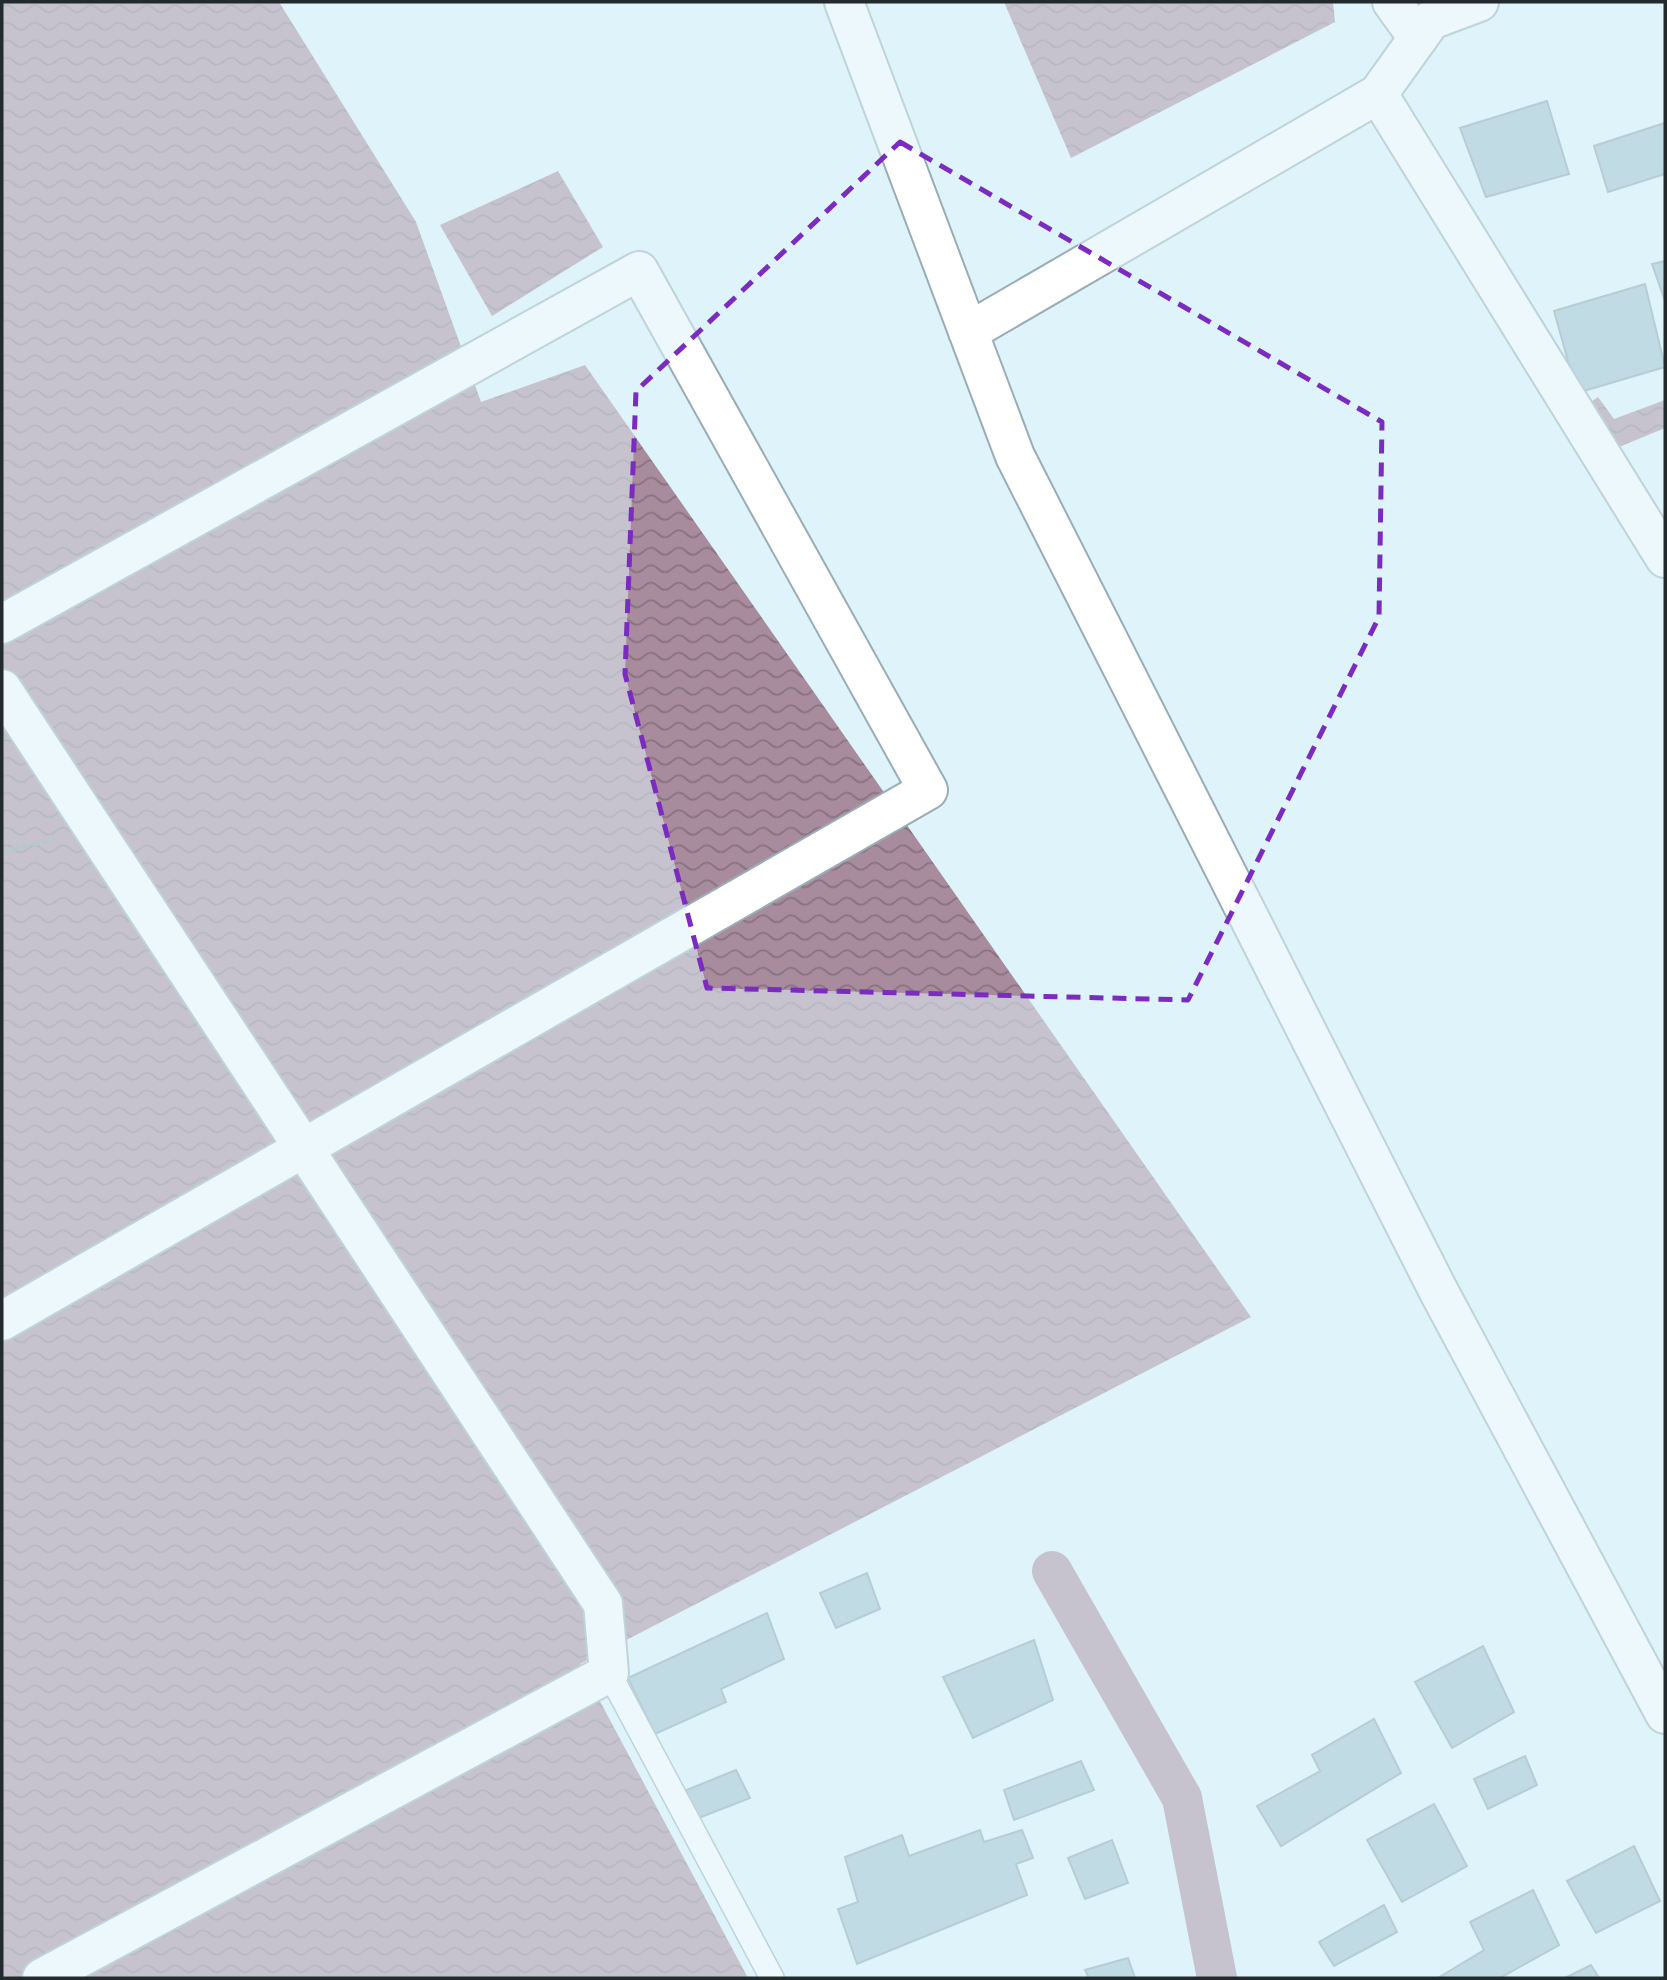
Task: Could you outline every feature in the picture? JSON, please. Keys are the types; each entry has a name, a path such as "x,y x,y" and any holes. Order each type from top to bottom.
{"street":[{"path":"844,2 1014,456 1438,1290 1665,1714"},
{"path":"1392,2 1418,38"},
{"path":"968,332 1378,94 1454,16 1463,6 1479,2 1467,6 1455,11 1431,20 1378,94"},
{"path":"1378,94 1665,558"},
{"path":"2,624 639,271 928,790 2,1321"},
{"path":"2,689 603,1604 609,1673 42,1978"}],"lane":[{"path":"609,1673 772,1978"}],"path":[{"path":"2,852 96,832"}],"highlighted area":[{"path":"900,142 1382,422 1379,617 1188,1000 707,988 625,674 636,391"}],"water":[{"path":"2,2 279,2 416,222 481,402 585,365 1251,1317 580,1664 748,1978 2,1978"},
{"path":"1004,2 1333,2 1335,22 1071,158"},
{"path":"558,171 603,247 492,316 440,225"},
{"path":"1598,397 1614,419 1665,400 1665,428 1619,447 1580,410"}],"building":[{"path":"1547,101 1569,174 1486,197 1460,128"},
{"path":"1665,123 1665,174 1608,192 1594,146"},
{"path":"1665,261 1665,301 1652,264"},
{"path":"1645,284 1665,367 1577,393 1554,311"},
{"path":"867,1573 880,1609 836,1628 820,1593"},
{"path":"767,1613 784,1659 721,1689 726,1702 655,1734 628,1678"},
{"path":"1034,1640 1053,1700 973,1738 943,1677"},
{"path":"1483,1646 1514,1712 1452,1748 1415,1682"},
{"path":"1374,1719 1401,1773 1281,1846 1257,1806 1320,1771 1312,1755"},
{"path":"1525,1756 1537,1785 1488,1809 1474,1779"},
{"path":"1081,1761 1094,1790 1014,1820 1004,1790"},
{"path":"736,1770 750,1798 691,1821 679,1793"},
{"path":"1434,1804 1467,1866 1402,1902 1367,1840"},
{"path":"980,1830 984,1842 1022,1830 1033,1858 1016,1864 1027,1895 857,1964 838,1909 858,1902 845,1857 902,1835 909,1856"},
{"path":"1112,1840 1128,1883 1085,1899 1068,1858"},
{"path":"1634,1846 1660,1901 1596,1933 1567,1881"},
{"path":"1533,1890 1559,1945 1500,1978 1438,1978 1484,1950 1470,1922"},
{"path":"1384,1905 1397,1932 1334,1966 1319,1942"},
{"path":"1128,1958 1135,1978 1089,1978 1085,1970"},
{"path":"1591,1965 1599,1978 1565,1978"}],"waterway":[{"path":"1052,1571 1182,1798 1217,1978"}]}
